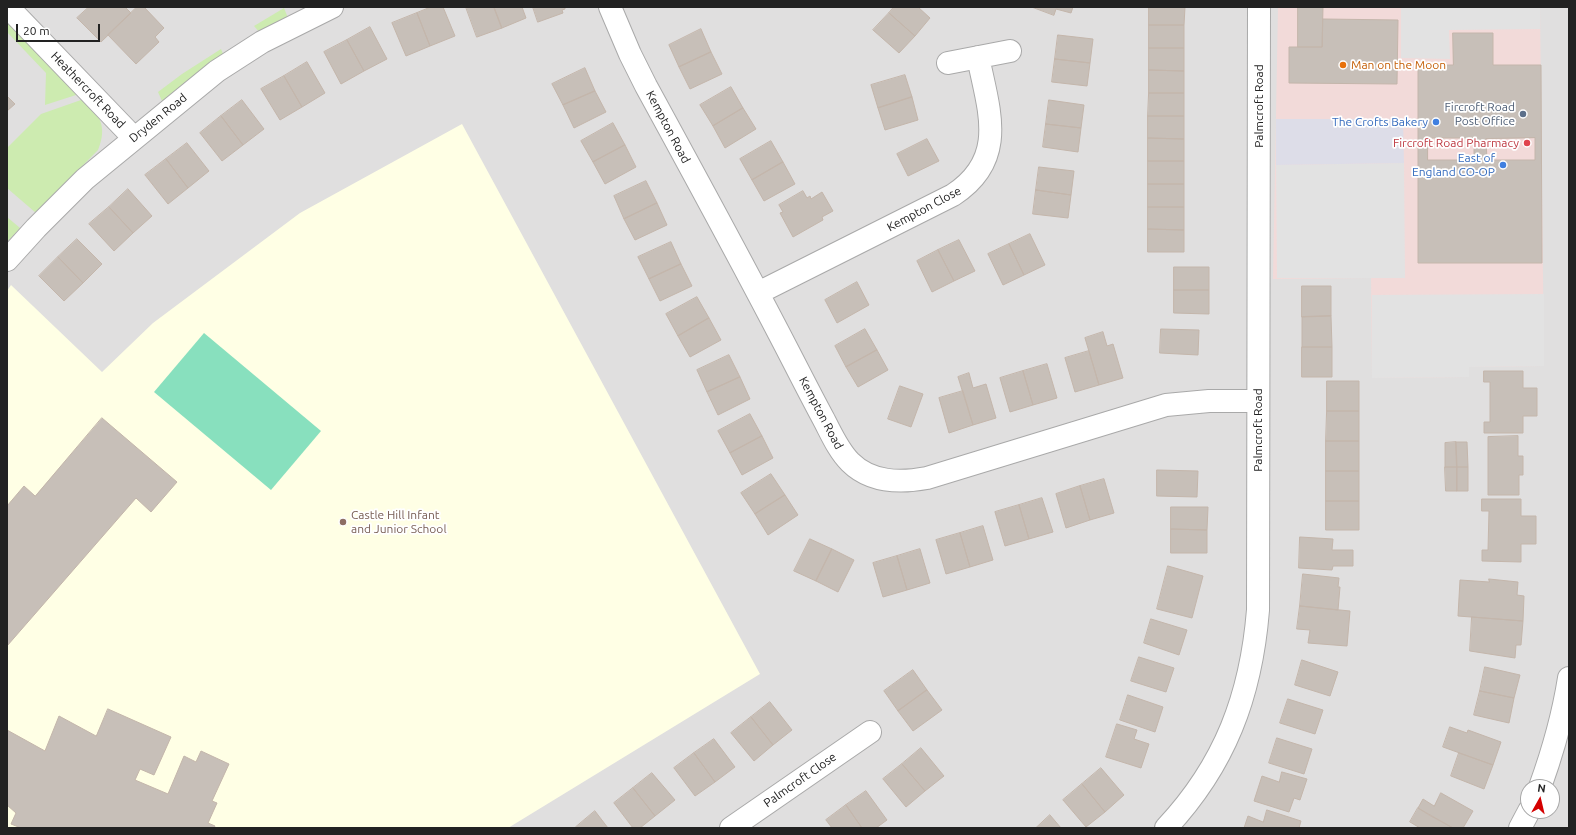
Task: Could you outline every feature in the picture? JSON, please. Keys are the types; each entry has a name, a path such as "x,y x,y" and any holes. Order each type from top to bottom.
{"street":[{"name":"Heathercroft Road","path":"8,7 134,138"},
{"name":"Dryden Road","path":"7,260 36,228 85,179 224,67 262,42 332,7"},
{"name":"Kempton Road","path":"610,7 630,54 646,86 842,452 850,462 860,470 870,475 893,482 927,478 1166,405 1209,400 1258,401"},
{"name":"Palmcroft Road","path":"1166,828 1203,784 1214,766 1239,708 1253,658 1258,610 1259,7"},
{"path":"948,63 1010,51"},
{"name":"Kempton Close","path":"758,293 953,195 974,179 985,162 990,137 990,118 978,57"},
{"path":"1543,779 1554,748 1566,701 1569,678"},
{"name":"Palmcroft Close","path":"731,828 870,732"},
{"path":"1520,828 1525,819"}],"shaded area":[{"path":"7,7 1569,7 1569,828 7,828"},
{"path":"1278,7 1540,7 1544,366 1469,367 1469,377 1372,378 1371,278 1273,279"},
{"path":"1401,7 1540,7 1540,29 1449,30 1450,59 1401,58"},
{"path":"1276,119 1403,119 1404,163 1276,165"},
{"name":"Castle Hill Infant and Junior School","path":"462,124 760,674 508,828 7,828 7,291 11,285 102,372 153,323 300,213"},
{"path":"1404,163 1405,278 1277,278 1276,165"},
{"path":"1544,294 1544,366 1469,367 1469,377 1372,378 1372,295"}],"green space":[{"path":"284,8 288,18 261,34 254,26"},
{"path":"7,17 78,92 76,95 45,105 46,73 7,32"},
{"path":"221,49 224,56 162,101 158,92 182,74"},
{"path":"85,97 98,116 102,128 101,142 98,150 36,213 7,188 7,148 41,114 81,100"},
{"path":"7,217 20,228 7,242"},
{"path":"204,333 321,431 271,490 154,392"}],"building":[{"path":"89,7 125,7 131,13 101,42 77,18"},
{"path":"137,7 144,7 164,28 155,37 159,42 136,64 108,35"},
{"path":"431,7 443,7 455,36 430,46 417,13"},
{"path":"466,7 494,7 502,28 477,37"},
{"path":"494,7 522,7 526,18 502,28"},
{"path":"533,7 565,7 565,9 562,10 563,13 538,22"},
{"path":"894,7 918,7 930,18 915,36 889,13"},
{"path":"1032,7 1073,7 1071,13 1056,9 1054,15"},
{"path":"1149,7 1185,7 1184,25 1149,25"},
{"path":"1298,7 1323,7 1322,47 1298,47"},
{"path":"417,13 430,46 406,56 392,23"},
{"path":"889,13 915,36 899,53 873,30"},
{"name":"Man on the Moon","path":"1323,19 1398,20 1397,84 1289,83 1289,47 1322,47"},
{"path":"1149,25 1184,25 1184,48 1149,48"},
{"path":"370,27 387,59 364,71 347,40"},
{"path":"701,29 711,52 679,67 669,45"},
{"path":"1453,33 1493,33 1493,65 1541,65 1542,263 1418,263 1418,65 1453,65","holes":["1428,138 1474,138 1474,160 1428,160","1535,138 1535,160 1487,160 1486,139"]},
{"path":"1058,35 1093,39 1090,63 1055,59"},
{"path":"347,40 364,71 341,84 324,52"},
{"path":"1149,48 1184,48 1184,71 1149,70"},
{"path":"711,52 722,74 690,89 679,67"},
{"path":"1055,59 1090,63 1087,86 1052,82"},
{"path":"307,62 325,93 302,107 284,76"},
{"path":"585,68 595,91 563,105 552,84"},
{"path":"1149,70 1184,71 1184,93 1149,93"},
{"path":"905,75 912,97 878,108 871,85"},
{"path":"284,76 302,107 280,120 261,89"},
{"path":"731,87 743,108 713,126 700,105"},
{"path":"595,91 606,112 574,128 563,105"},
{"path":"1149,93 1184,93 1184,116 1148,116"},
{"path":"7,96 15,104 7,111"},
{"path":"912,97 918,120 885,130 878,108"},
{"path":"242,100 264,129 243,145 221,116"},
{"path":"1049,100 1084,105 1081,128 1046,124"},
{"path":"743,108 756,129 725,148 713,126"},
{"path":"221,116 243,145 222,161 200,133"},
{"path":"1148,116 1184,116 1184,139 1148,138"},
{"path":"613,123 625,145 593,162 581,141"},
{"path":"1046,124 1081,128 1078,152 1043,147"},
{"path":"1148,138 1184,139 1184,161 1148,161"},
{"path":"927,139 939,161 908,176 897,154"},
{"path":"771,141 783,162 752,180 740,159"},
{"path":"187,143 209,171 188,188 166,159"},
{"path":"625,145 636,167 605,184 593,162"},
{"path":"166,159 188,188 168,204 145,175"},
{"path":"1148,161 1184,161 1184,184 1148,184"},
{"path":"783,162 795,184 764,201 752,180"},
{"path":"1039,167 1074,171 1071,195 1036,190"},
{"path":"646,181 657,203 624,219 614,196"},
{"path":"1148,184 1184,184 1184,207 1148,207"},
{"path":"128,189 152,216 133,233 109,207"},
{"path":"1036,190 1071,195 1068,218 1033,214"},
{"path":"803,191 807,198 810,196 811,199 822,192 833,211 822,217 823,220 793,237 780,213 783,212 779,205"},
{"path":"657,203 667,225 635,240 624,219"},
{"path":"109,207 133,233 114,251 89,224"},
{"path":"1148,207 1184,207 1184,230 1148,229"},
{"path":"1148,229 1184,230 1184,252 1148,252"},
{"path":"1030,234 1045,265 1024,275 1009,244"},
{"path":"77,239 102,264 83,283 58,257"},
{"path":"959,240 975,271 954,281 938,250"},
{"path":"671,242 681,264 649,279 638,257"},
{"path":"1009,244 1024,275 1003,285 988,254"},
{"path":"938,250 954,281 932,292 917,261"},
{"path":"58,257 83,283 64,301 39,276"},
{"path":"681,264 692,286 660,301 649,279"},
{"path":"1174,267 1209,267 1209,290 1174,290"},
{"path":"857,282 869,305 837,323 825,300"},
{"path":"1302,286 1331,286 1331,316 1302,317"},
{"path":"1174,290 1209,290 1209,314 1174,313"},
{"path":"697,297 709,318 678,336 666,314"},
{"path":"1331,316 1332,347 1302,347 1302,317"},
{"path":"709,318 721,340 690,357 678,336"},
{"path":"865,329 877,350 846,367 835,346"},
{"path":"1161,329 1199,330 1198,355 1160,353"},
{"path":"1103,332 1107,346 1113,344 1123,378 1099,385 1085,338"},
{"path":"1302,347 1332,347 1332,377 1302,377"},
{"path":"877,350 888,370 858,387 846,367"},
{"path":"1089,351 1099,385 1075,392 1065,358"},
{"path":"729,355 740,377 707,392 697,370"},
{"path":"1047,364 1057,398 1033,405 1023,371"},
{"path":"1023,371 1033,405 1010,412 1000,378"},
{"path":"1484,371 1523,371 1523,388 1537,388 1537,416 1523,416 1523,433 1484,433 1484,422 1490,422 1490,382 1484,382"},
{"path":"969,373 973,388 986,384 996,418 973,425 958,377"},
{"path":"740,377 750,399 718,415 707,392"},
{"path":"1327,381 1359,381 1359,411 1327,411"},
{"path":"900,386 923,394 911,427 888,419"},
{"path":"963,391 973,425 949,433 939,398"},
{"path":"1327,411 1359,411 1359,441 1326,441"},
{"path":"750,414 762,436 730,453 718,431"},
{"path":"102,418 177,482 151,512 136,498 7,646 7,506 24,486 35,496"},
{"path":"762,436 773,458 742,475 730,453"},
{"path":"1518,436 1518,456 1523,456 1523,475 1519,475 1519,495 1488,495 1488,437"},
{"path":"1326,441 1359,441 1359,471 1326,471"},
{"path":"1456,442 1467,442 1468,467 1457,467"},
{"path":"1456,442 1457,467 1445,467 1445,443"},
{"path":"1445,467 1457,467 1457,491 1446,491"},
{"path":"1457,467 1468,467 1468,491 1457,491"},
{"path":"1157,470 1198,471 1197,497 1157,496"},
{"path":"1326,471 1359,471 1359,501 1326,501"},
{"path":"771,474 785,495 755,514 741,493"},
{"path":"1104,479 1114,513 1090,520 1080,486"},
{"path":"1080,486 1090,520 1066,528 1056,494"},
{"path":"785,495 798,515 768,535 755,514"},
{"path":"1042,498 1053,532 1029,539 1019,505"},
{"path":"1482,499 1521,499 1521,516 1536,516 1536,544 1521,544 1521,562 1482,561 1482,550 1488,550 1489,511 1482,511"},
{"path":"1326,501 1359,501 1359,530 1326,530"},
{"path":"1019,505 1029,539 1005,546 995,512"},
{"path":"1171,507 1208,507 1207,530 1171,529"},
{"path":"983,526 993,560 970,567 960,533"},
{"path":"1171,529 1207,530 1207,553 1171,553"},
{"path":"960,533 970,567 946,574 936,540"},
{"path":"1300,537 1333,539 1332,550 1353,550 1353,566 1333,566 1332,570 1299,568"},
{"path":"810,539 832,549 816,581 794,571"},
{"path":"832,549 854,560 838,592 816,581"},
{"path":"920,549 930,583 907,590 897,556"},
{"path":"897,556 907,590 883,597 873,563"},
{"path":"1168,566 1203,576 1192,618 1157,609"},
{"path":"1303,574 1339,578 1338,587 1340,587 1338,610 1300,606"},
{"path":"1489,579 1518,582 1517,595 1524,596 1523,621 1458,616 1460,580 1489,582"},
{"path":"1300,606 1350,611 1347,646 1308,643 1310,630 1297,629"},
{"path":"1472,617 1523,621 1521,645 1516,645 1515,658 1470,651"},
{"path":"1151,619 1187,630 1179,655 1144,643"},
{"path":"1139,657 1174,668 1166,692 1131,681"},
{"path":"1302,660 1338,672 1330,696 1295,685"},
{"path":"1485,667 1520,675 1514,698 1480,691"},
{"path":"913,670 927,690 898,711 884,691"},
{"path":"927,690 942,710 913,731 898,711"},
{"path":"1480,691 1514,698 1509,723 1474,715"},
{"path":"1128,695 1163,707 1155,732 1120,720"},
{"path":"1288,699 1323,710 1315,734 1280,723"},
{"path":"770,702 792,730 773,745 751,717"},
{"path":"108,709 171,737 154,775 140,769 135,780 168,794 184,756 196,762 201,751 229,764 212,801 217,803 208,823 215,826 214,828 21,828 11,824 16,813 7,805 7,730 45,751 59,716 96,736"},
{"path":"751,717 773,745 754,761 731,733"},
{"path":"1117,724 1137,730 1134,739 1149,744 1141,768 1106,757"},
{"path":"1450,727 1467,733 1468,730 1501,742 1493,765 1443,747"},
{"path":"1277,738 1312,749 1304,774 1269,763"},
{"path":"714,739 735,767 715,782 694,753"},
{"path":"921,748 944,776 925,791 902,764"},
{"path":"694,753 715,782 695,796 674,768"},
{"path":"1459,753 1493,765 1484,789 1451,776"},
{"path":"902,764 925,791 906,807 883,779"},
{"path":"1101,768 1124,795 1105,812 1082,784"},
{"path":"1282,772 1307,779 1300,800 1294,798 1289,812 1254,801 1262,776 1279,782"},
{"path":"652,773 675,800 655,816 633,788"},
{"path":"1082,784 1105,812 1086,827 1063,800"},
{"path":"633,788 655,816 640,828 633,828 614,803"},
{"path":"866,791 887,820 876,828 862,828 846,805"},
{"path":"1441,793 1473,811 1463,828 1453,828 1418,808 1423,799 1434,806"},
{"path":"846,805 862,828 832,828 826,820"},
{"path":"1418,808 1453,828 1420,828 1410,822"},
{"path":"1267,810 1301,821 1299,828 1244,828 1248,816 1263,822"},
{"path":"595,811 608,828 576,827"},
{"path":"1050,815 1061,828 1036,828"}],"place":[{"name":"Man on the Moon","path":"1343,65"},
{"name":"Fircroft Road Post Office","path":"1523,114"},
{"name":"The Crofts Bakery","path":"1436,122"},
{"name":"Fircroft Road Pharmacy","path":"1527,143"},
{"name":"East of England CO-OP","path":"1503,165"},
{"name":"Castle Hill Infant and Junior School","path":"343,522"}]}
